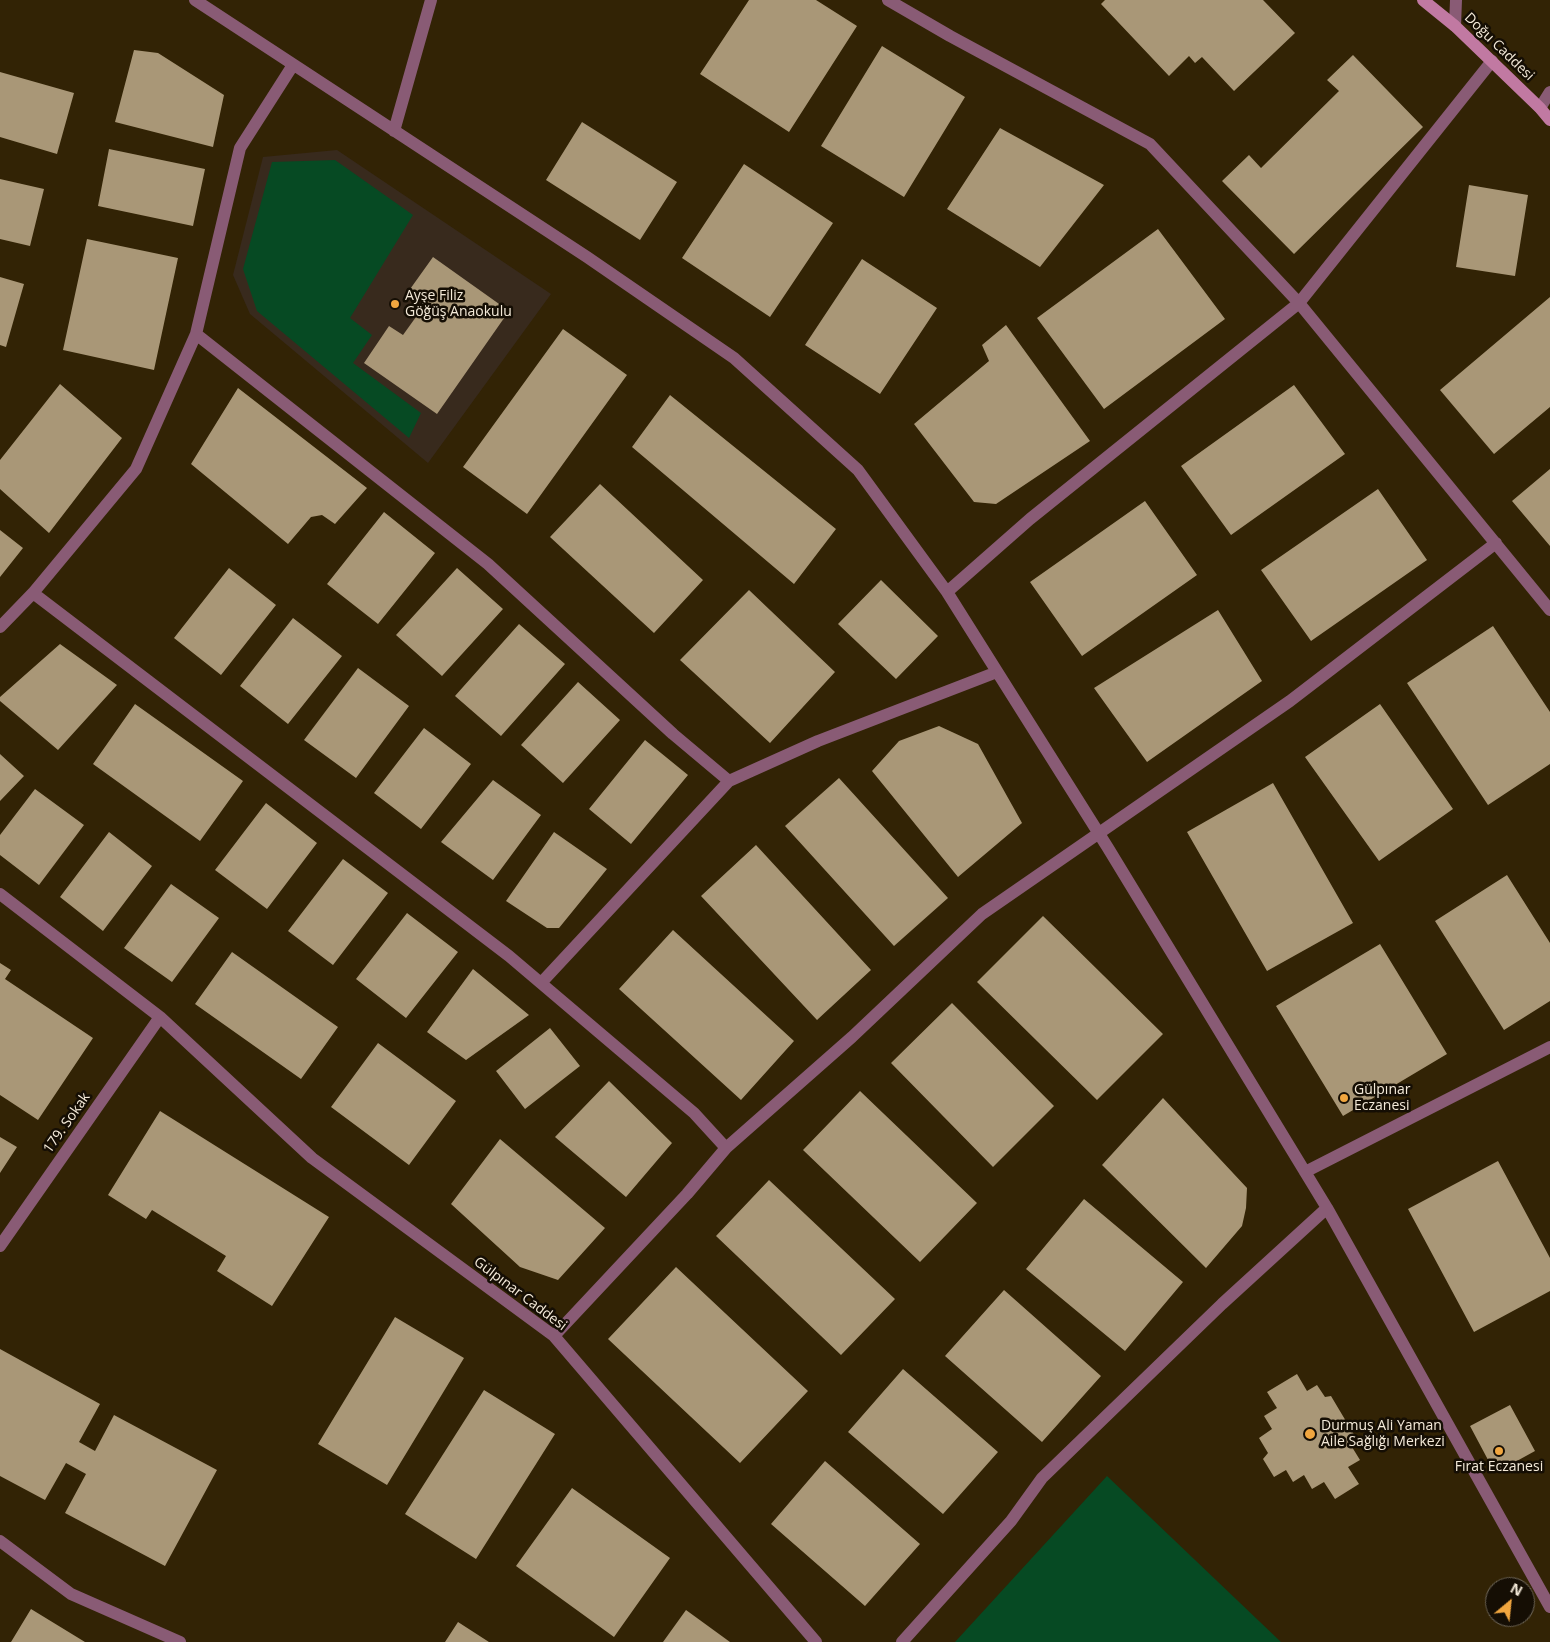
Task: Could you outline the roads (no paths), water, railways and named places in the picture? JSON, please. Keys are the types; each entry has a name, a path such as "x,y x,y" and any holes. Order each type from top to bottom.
{"street":[{"path":"195,0 587,257 734,358 858,470 947,592 1098,833 1327,1208 1550,1607"},
{"path":"394,131 431,0"},
{"path":"888,0 950,36 1150,144 1299,304 1550,610"},
{"name":"Doğu Caddesi","path":"1422,0 1455,26 1550,120"},
{"path":"1455,26 1456,0"},
{"path":"947,592 1030,519 1299,304 1492,61"},
{"path":"0,627 33,593 136,469 196,334 240,148 293,66"},
{"path":"1540,108 1550,92"},
{"path":"196,334 488,564 673,734 728,781"},
{"path":"554,1336 687,1194 726,1148 852,1037 982,914 1290,701 1496,543"},
{"path":"33,593 509,956 694,1113 726,1148"},
{"path":"541,983 728,781 818,741 997,672"},
{"name":"Gülpınar Caddesi","path":"0,894 160,1017 312,1158 554,1336 816,1642"},
{"name":"179. Sokak","path":"0,1246 160,1017"},
{"path":"1305,1172 1550,1047"},
{"path":"902,1642 1011,1522 1042,1478 1222,1304 1327,1208"},
{"path":"0,1541 71,1594 180,1642"}],"place":[{"name":"Ayşe Filiz Göğüş Anaokulu","path":"395,304"},
{"name":"Gülpınar Eczanesi","path":"1344,1098"},
{"name":"Durmuş Ali Yaman Aile Sağlığı Merkezi","path":"1310,1434"},
{"name":"Fırat Eczanesi","path":"1499,1451"}]}
